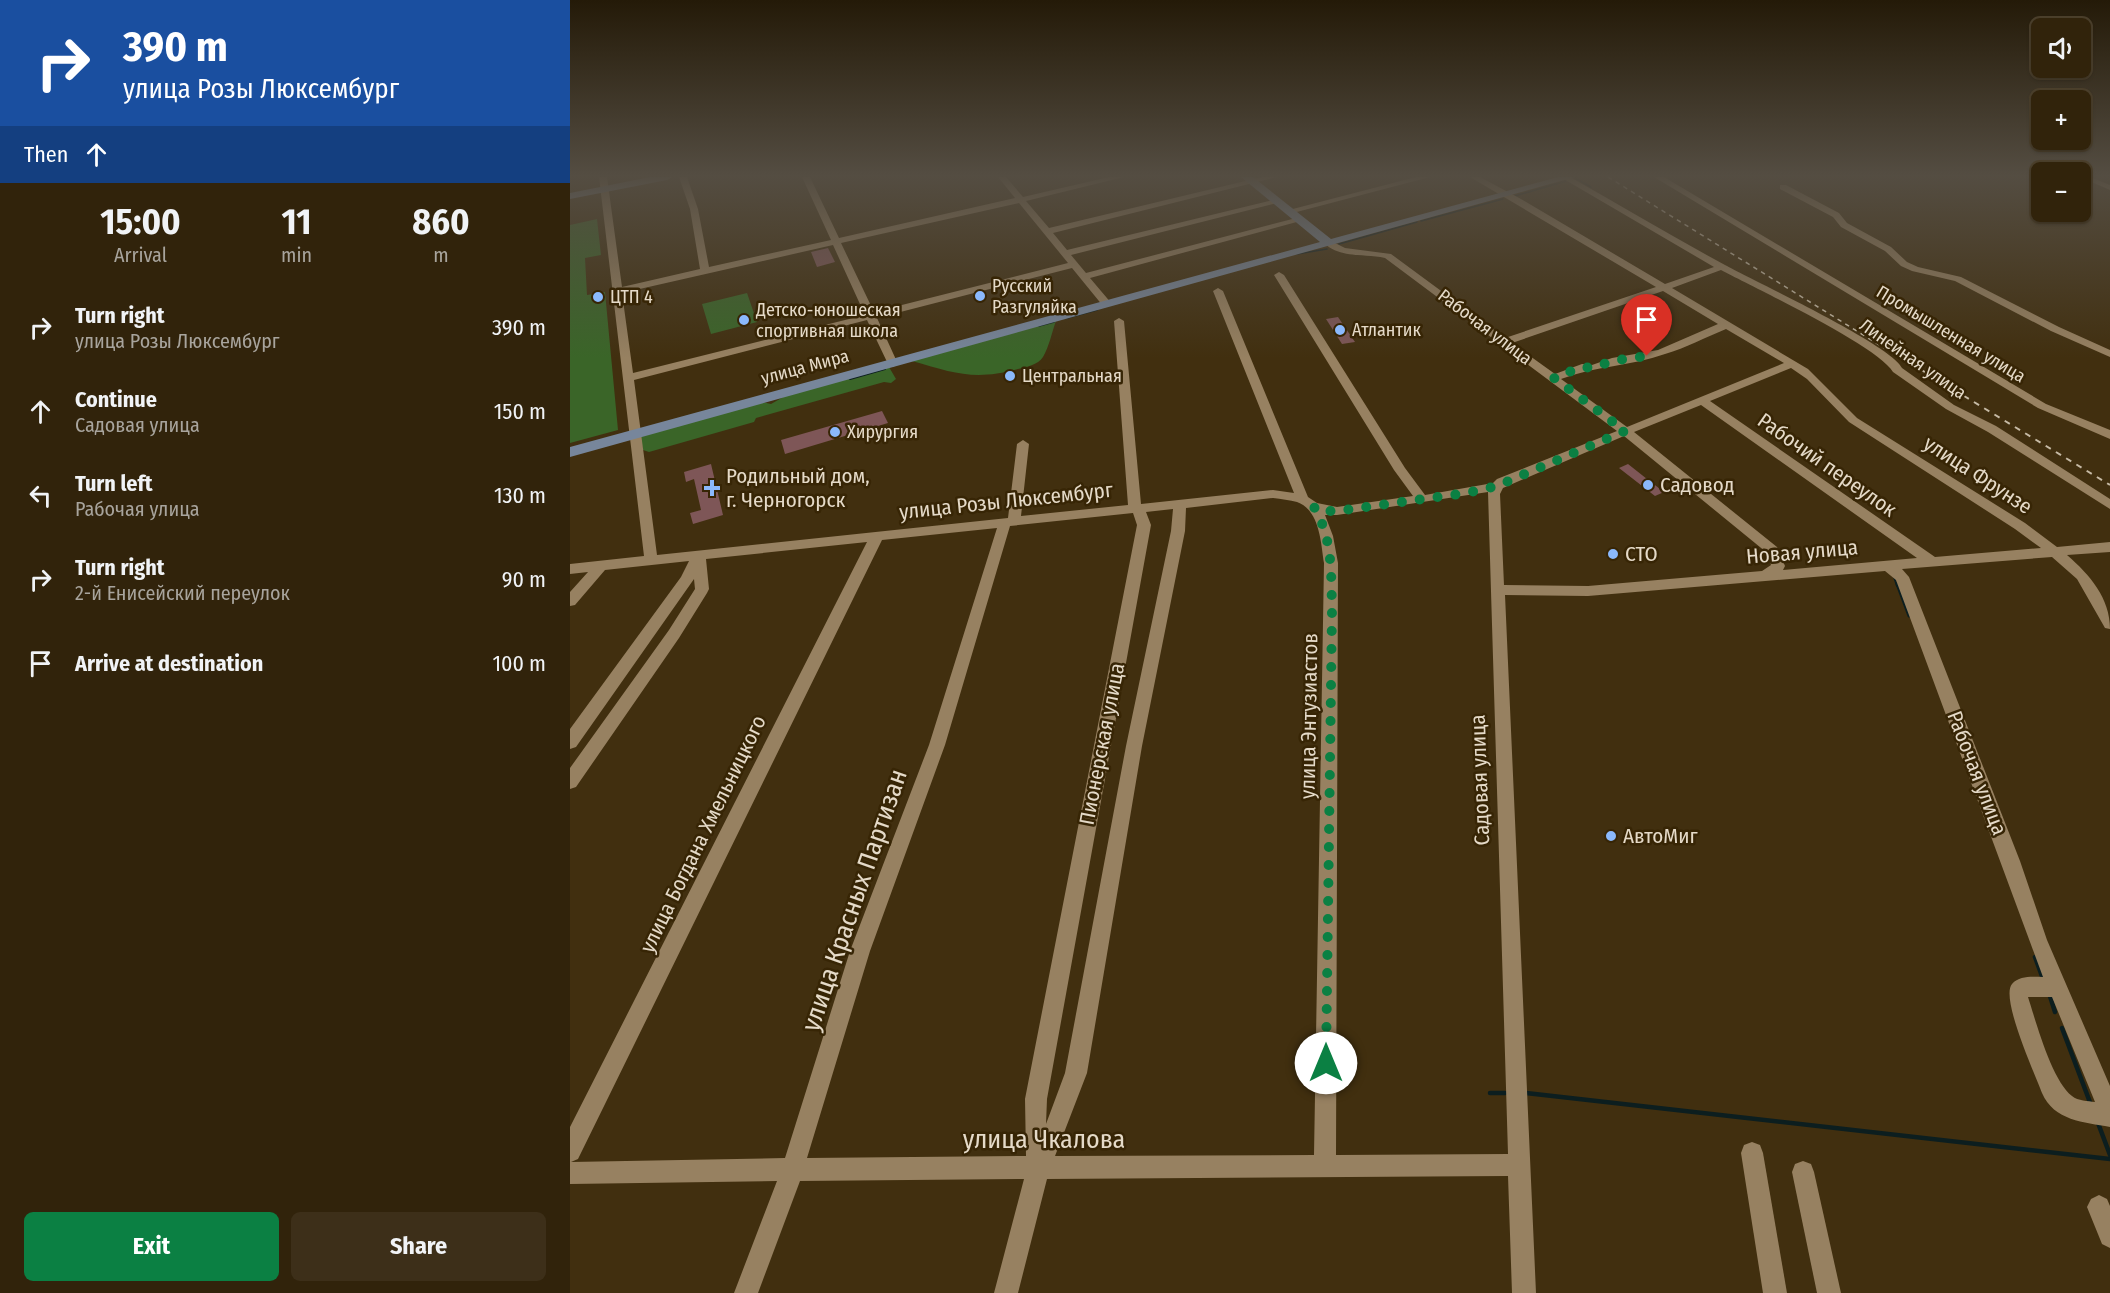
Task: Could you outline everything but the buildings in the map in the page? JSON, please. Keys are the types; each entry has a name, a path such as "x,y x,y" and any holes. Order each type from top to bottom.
{"main road":[{"path":"1322,237 1329,243"},
{"name":"улица Мира","path":"570,452 1350,237"}],"street":[{"path":"611,237 651,560"},
{"path":"699,237 705,271"},
{"path":"833,237 892,364"},
{"path":"617,291 856,237"},
{"path":"1053,237 1107,304"},
{"path":"1066,253 1131,237"},
{"path":"1085,276 1233,237"},
{"name":"улица Фрунзе","path":"1579,237 1728,324 1808,374 1853,420 2020,526 2054,551 2082,576 2110,624"},
{"name":"Линейная улица","path":"1669,237 1867,344 1895,365 1897,370 1950,407 1992,429 2110,505"},
{"name":"Промышленная улица","path":"1759,237 2042,406 2075,418 2110,435"},
{"path":"1867,237 1888,249 1904,264 1915,269 1958,279 2055,329 2110,354"},
{"name":"Рабочая улица","path":"1329,243 1340,253 1376,252 1388,256 1506,341 1772,550 1778,566 1773,572 1764,576"},
{"path":"628,378 1074,264"},
{"path":"1506,341 1722,267"},
{"path":"1278,275 1400,470 1421,498"},
{"name":"улица Энтузиастов","path":"1218,291 1309,503 1326,532 1331,563 1325,1167"},
{"name":"Пионерская улица","path":"1038,1168 1035,1134 1036,1099 1144,525 1141,514 1135,508 1119,321"},
{"path":"1554,378 1582,367 1593,368 1612,361 1662,352 1728,324"},
{"path":"1497,486 1622,432 1792,364"},
{"name":"Рабочий переулок","path":"1701,400 1932,562"},
{"name":"улица Красных Партизан","path":"746,1293 792,1171 860,951 937,745 1010,521 1023,444"},
{"name":"улица Розы Люксембург","path":"570,569 1274,494 1309,503 1327,511 1337,511 1467,493 1497,486"},
{"name":"Садовая улица","path":"1497,486 1495,506 1497,590 1524,1293"},
{"path":"1467,493 1495,506"},
{"name":"Пионерская улица","path":"1006,1293 1038,1168 1054,1133 1076,1073 1132,758 1178,531 1180,504"},
{"name":"улица Богдана Хмельницкого","path":"570,1152 877,536"},
{"name":"Новая улица","path":"1497,590 1587,591 2110,547"},
{"path":"570,742 687,579 699,555"},
{"path":"570,782 674,634 702,589 699,555"},
{"name":"Рабочая улица","path":"1887,565 1902,578 2007,851 2038,941 2110,1114"},
{"path":"570,601 601,566"},
{"name":"Рабочая улица","path":"2058,987 2025,987 2019,991 2018,997 2026,1025 2053,1093 2069,1108 2110,1114"},
{"path":"1752,1153 1775,1293"},
{"name":"улица Чкалова","path":"570,1173 875,1168 1519,1165"},
{"path":"1803,1172 1829,1293"},
{"path":"2099,1207 2110,1236"}],"green space":[{"path":"570,237 599,237 601,255 585,258 587,295 605,292 618,430 570,443"},
{"path":"747,293 757,322 711,334 702,304"},
{"path":"1056,321 1049,344 1038,362 1003,373 964,374 912,361"},
{"path":"889,367 896,379 891,383 884,382 756,418 754,422 649,452 643,450 640,436 762,402 771,404 785,396"}],"waterway":[{"path":"1339,244 1363,237"},
{"path":"1297,254 1327,249"},
{"path":"1067,318 1097,310"},
{"path":"1039,326 1054,322"},
{"path":"850,379 885,369"},
{"path":"1894,577 1897,586"},
{"path":"1897,584 1909,616"},
{"path":"2035,957 2043,979"},
{"path":"2049,993 2055,1012"},
{"path":"2062,1028 2091,1105"},
{"path":"1490,1093 1505,1093"},
{"path":"1526,1093 2110,1159"},
{"path":"2098,1123 2110,1155"}],"railway":[{"path":"1705,237 1894,354"},
{"path":"1892,352 2110,485"}],"place":[{"name":"Русский Разгуляйка","path":"980,296"},
{"name":"ЦТП 4","path":"598,297"},
{"name":"Детско-юношеская спортивная школа","path":"744,320"},
{"name":"Атлантик","path":"1340,330"},
{"name":"Центральная","path":"1010,376"},
{"name":"Хирургия","path":"835,432"},
{"name":"Садовод","path":"1648,485"},
{"name":"Родильный дом, г. Черногорск","path":"712,488"},
{"name":"СТО","path":"1613,554"},
{"name":"АвтоМиг","path":"1611,836"}],"route":[{"path":"1326,1063 1331,563 1326,532 1314,507 1337,511 1452,493 1467,493 1497,486 1625,431 1554,378 1582,367 1593,368 1612,361 1647,356"}]}
